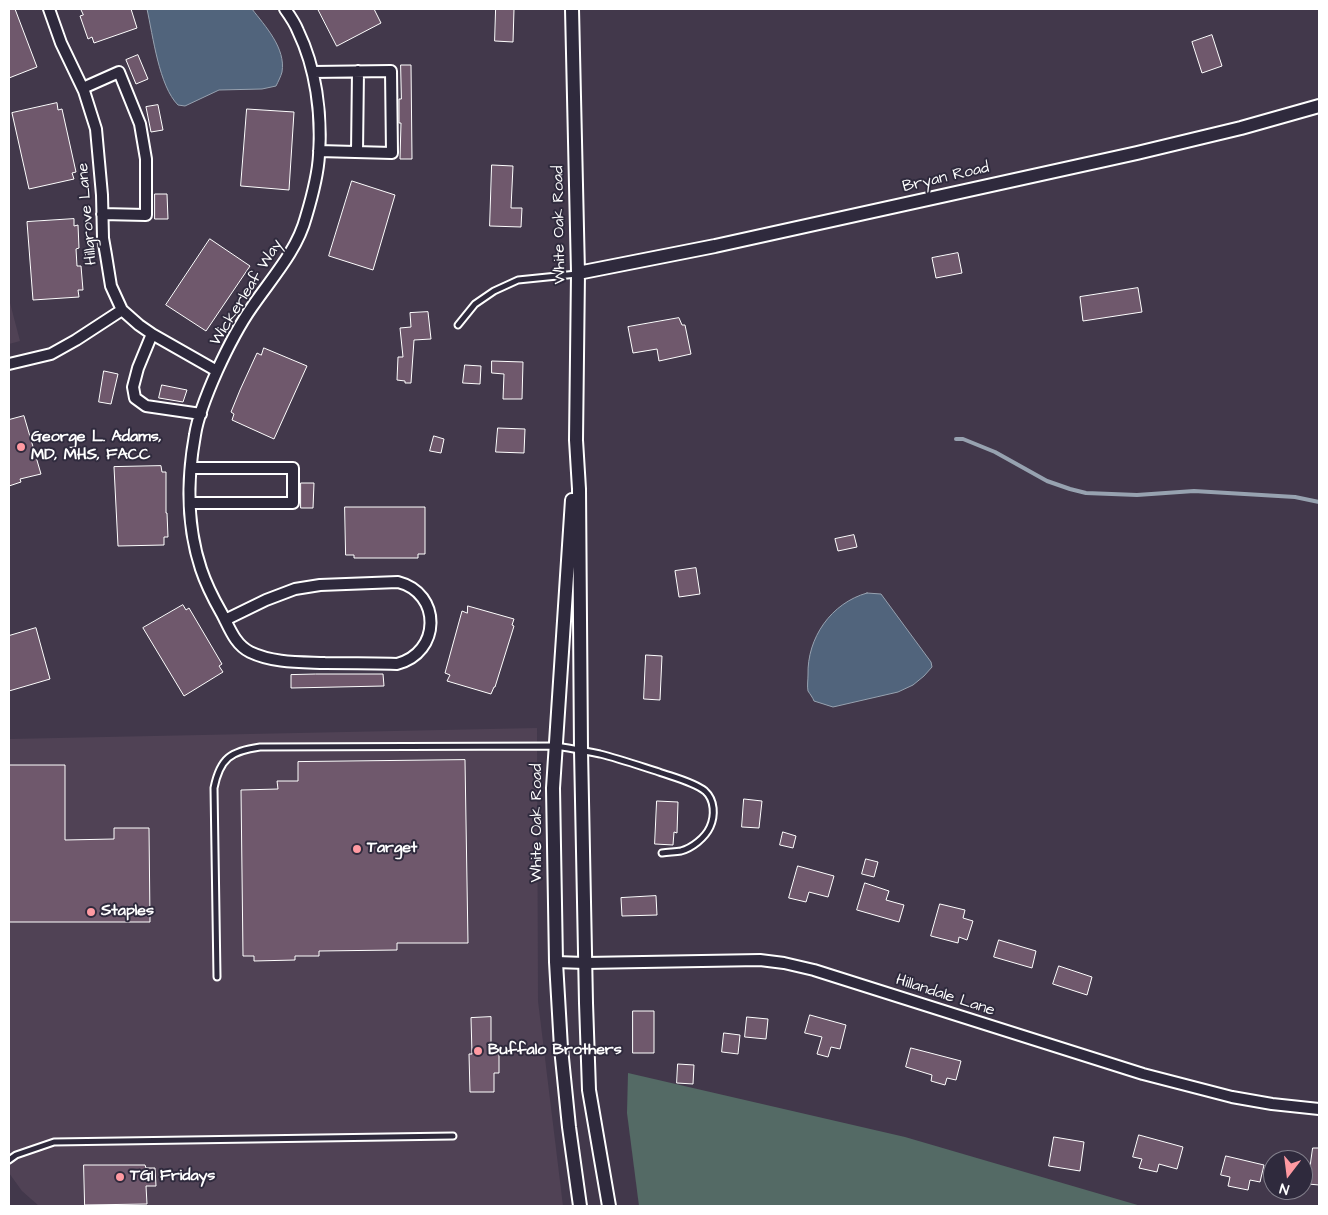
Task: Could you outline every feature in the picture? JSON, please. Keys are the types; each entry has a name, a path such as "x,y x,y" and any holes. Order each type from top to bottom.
{"street":[{"name":"Hillgrove Lane","path":"49,9 60,43 82,88 96,129 103,238 111,286 122,310 152,334 217,371"},
{"name":"Wickerleaf Way","path":"225,620 266,600 296,589 320,585 398,582 406,584 421,597 428,607 432,622 424,647 411,659 397,664 294,662 263,657 241,647 235,639 225,620 212,594 201,569 193,537 190,512 192,468 195,434 201,414 217,371 239,328 298,240 306,219 315,184 319,151 317,94 313,72 298,31 285,9"},
{"name":"White Oak Road","path":"572,9 578,274 576,440 553,788 556,962 562,1058 580,1206"},
{"path":"313,72 391,71 392,152 319,151"},
{"path":"82,88 119,72 140,124 146,159 146,215 102,214"},
{"path":"357,152 358,72"},
{"name":"Bryan Road","path":"578,274 715,246 1137,153 1241,128 1319,106"},
{"path":"9,364 51,354 122,310"},
{"path":"152,334 138,368 133,387 135,398 146,406 201,414"},
{"name":"White Oak Road","path":"576,440 579,490 581,750 589,1090 609,1206"},
{"path":"190,502 293,503 293,468 192,468"},
{"name":"Hillandale Lane","path":"556,962 760,960 784,963 814,970 1153,1077 1232,1097 1319,1109"}],"lane":[{"path":"458,325 475,304 494,291 518,280 578,274"},
{"path":"216,977 214,798 216,779 226,759 244,750 260,748 555,746 602,755 677,778 706,792 712,802 714,811 710,829 696,843 681,851 662,853"},
{"path":"9,1160 16,1155 54,1142 453,1136"}],"shaded area":[{"path":"9,299 20,341 9,344"},
{"path":"537,728 538,1001 563,1206 39,1206 22,1191 9,1173 9,739"}],"green space":[{"path":"628,1073 905,1137 1141,1206 639,1206 627,1113"}],"water":[{"path":"147,9 252,9 268,30 281,54 282,72 276,86 262,89 219,90 185,106 178,105 171,97 161,73"},
{"path":"867,593 881,594 931,662 932,667 913,685 898,692 833,707 814,701 808,691 809,661 817,635 832,614 842,605"}],"building":[{"path":"9,9 15,9 37,67 9,78"},
{"path":"81,9 131,9 137,28 94,43 92,37 88,39 80,16 83,15"},
{"path":"318,9 374,9 381,23 337,46"},
{"path":"496,9 514,9 513,42 495,41"},
{"path":"1212,35 1222,66 1202,73 1192,42"},
{"path":"138,55 148,79 136,84 126,60"},
{"path":"401,65 411,65 412,159 400,159 401,123 399,123 399,99 401,99"},
{"path":"57,103 58,110 62,109 76,172 72,173 74,179 29,189 12,113"},
{"path":"158,105 163,130 151,132 146,107"},
{"path":"247,109 294,112 289,190 241,186"},
{"path":"492,165 513,166 511,208 522,208 521,227 490,226"},
{"path":"352,181 395,195 373,270 329,256"},
{"path":"155,194 167,194 168,219 155,219"},
{"path":"74,219 74,226 78,225 79,248 76,249 77,266 81,266 83,290 78,290 79,297 33,300 27,222"},
{"path":"210,239 250,266 206,331 166,305"},
{"path":"958,253 962,273 936,278 932,258"},
{"path":"1138,288 1142,312 1083,321 1080,297"},
{"path":"428,312 431,339 414,340 411,383 397,380 398,357 403,357 400,328 411,327 410,313"},
{"path":"679,318 682,325 685,325 691,354 659,361 657,349 633,353 628,327"},
{"path":"264,348 307,366 274,439 232,420 234,414 231,412 257,353 261,355"},
{"path":"492,361 523,362 522,399 503,399 504,374 492,373"},
{"path":"465,365 481,366 480,384 463,383"},
{"path":"104,371 118,374 111,404 99,402"},
{"path":"162,385 187,390 183,402 159,398"},
{"name":"George L. Adams, MD, MHS, FACC","path":"24,416 41,474 20,479 21,482 9,486 9,420"},
{"path":"498,428 525,429 524,453 496,452"},
{"path":"434,436 444,439 441,453 430,451"},
{"path":"161,466 162,472 166,472 168,537 164,537 164,545 118,546 114,467"},
{"path":"301,483 314,483 313,508 301,508"},
{"path":"345,507 425,507 425,554 418,554 418,558 354,558 354,555 346,555"},
{"path":"854,535 857,547 838,551 835,539"},
{"path":"696,568 700,594 679,597 675,571"},
{"path":"183,605 186,610 189,608 222,664 219,666 223,672 184,696 143,628"},
{"path":"468,606 514,619 512,625 514,626 495,687 491,694 447,681 450,675 445,673 462,611 467,613"},
{"path":"36,628 50,679 9,691 9,636"},
{"path":"646,655 662,656 660,700 644,699"},
{"path":"383,674 384,686 291,688 291,675"},
{"path":"465,760 468,943 397,943 397,950 319,951 319,956 295,956 295,960 254,961 254,956 243,956 241,790 278,789 277,781 298,781 298,762"},
{"path":"9,765 65,765 65,840 114,839 114,828 149,828 150,922 9,922"},
{"path":"744,799 762,801 759,828 742,827"},
{"path":"657,801 678,802 677,833 674,832 673,845 655,844"},
{"path":"783,832 796,836 793,848 780,845"},
{"path":"866,859 878,862 874,877 862,874"},
{"path":"798,866 834,876 828,897 809,892 806,902 789,898"},
{"path":"865,883 889,891 886,900 904,905 899,922 857,910"},
{"path":"656,896 657,915 622,916 621,898"},
{"path":"940,904 965,910 963,918 973,921 967,940 959,937 958,943 931,936"},
{"path":"999,940 1036,951 1032,968 994,957"},
{"path":"1059,966 1092,977 1087,995 1053,984"},
{"path":"633,1011 654,1011 654,1053 633,1053"},
{"path":"810,1015 846,1025 840,1049 831,1047 828,1057 817,1054 822,1037 805,1033"},
{"path":"491,1017 491,1054 499,1054 499,1073 494,1073 494,1092 470,1092 469,1054 472,1054 471,1018"},
{"path":"747,1017 768,1019 766,1039 745,1037"},
{"path":"724,1033 740,1035 738,1054 722,1052"},
{"path":"911,1048 961,1061 956,1080 947,1078 945,1085 931,1081 932,1075 906,1067"},
{"path":"678,1064 694,1065 693,1084 677,1083"},
{"path":"1139,1135 1183,1147 1177,1169 1159,1164 1157,1172 1139,1168 1142,1159 1133,1157"},
{"path":"1054,1137 1084,1142 1080,1171 1049,1166"},
{"path":"1313,1148 1319,1148 1319,1185 1313,1184"},
{"path":"1226,1156 1263,1165 1260,1182 1250,1180 1248,1190 1228,1186 1230,1177 1221,1175"},
{"name":"TGI Fridays","path":"84,1165 145,1165 146,1168 155,1168 156,1186 146,1186 147,1204 85,1205"}],"waterway":[{"path":"956,439 963,439 995,452 1047,481 1086,493 1137,495 1194,491 1295,497 1319,502"}],"place":[{"name":"George L. Adams, MD, MHS, FACC","path":"21,447"},
{"name":"Target","path":"357,849"},
{"name":"Staples","path":"91,912"},
{"name":"Buffalo Brothers","path":"478,1051"},
{"name":"TGI Fridays","path":"120,1177"}]}
